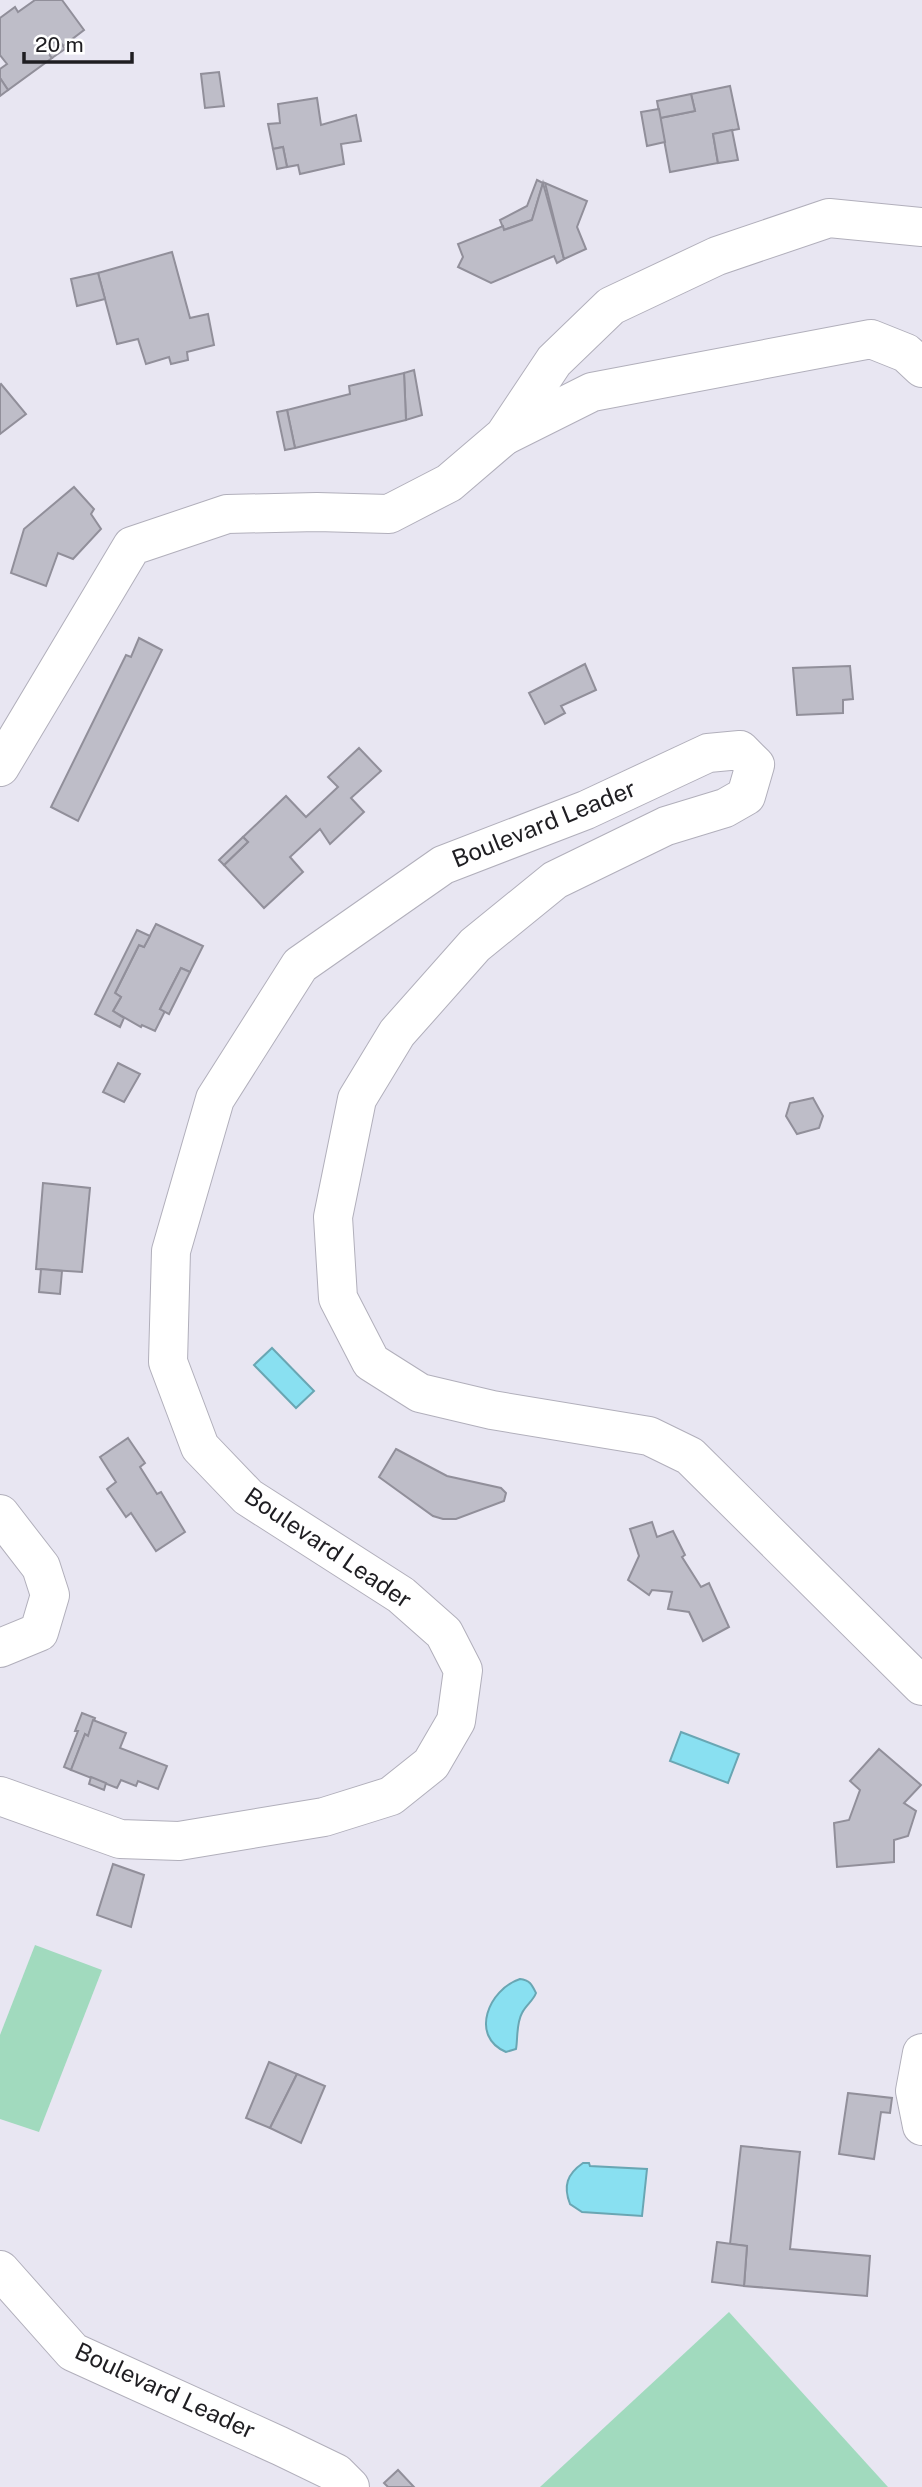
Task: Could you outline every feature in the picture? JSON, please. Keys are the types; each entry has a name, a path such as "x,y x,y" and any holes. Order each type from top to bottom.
{"street":[{"path":"504,436 554,361 611,306 717,256 829,218 922,227"},
{"path":"0,768 132,546 227,514 389,514 449,482 504,436 592,392 871,339 906,353 922,368"},
{"name":"Boulevard Leader","path":"0,1796 120,1839 179,1841 324,1817 391,1796 432,1764 456,1721 463,1670 444,1633 401,1595 248,1497 200,1447 167,1362 171,1251 215,1099 300,965 443,865 586,810 708,753 740,750 755,765 746,796 725,808 667,826 555,880 475,945 397,1034 357,1099 333,1217 338,1298 371,1362 420,1393 492,1410 649,1436 690,1456 922,1686"},
{"path":"0,1514 41,1567 50,1595 39,1632 0,1648"},
{"path":"922,2053 915,2091 922,2126"},
{"name":"Boulevard Leader","path":"0,2270 73,2352 292,2451 336,2473 350,2487"}],"green space":[{"path":"35,1945 102,1970 39,2132 0,2119 0,2035"},
{"path":"729,2312 888,2487 540,2487"}],"water":[{"path":"272,1348 314,1391 296,1408 254,1365"},
{"path":"681,1732 739,1754 728,1783 670,1761"},
{"path":"520,1979 530,1983 536,1993 520,2017 516,2049 506,2052 495,2045 488,2035 488,2013 500,1992"},
{"path":"583,2163 589,2163 590,2166 647,2169 642,2216 582,2212 570,2204 568,2181"}],"building":[{"path":"35,0 62,0 84,30 63,46 58,39 45,49 52,58 8,90 0,78 0,69 7,64 0,55 0,18 15,7 18,12"},
{"path":"58,39 65,49 52,58 45,49"},
{"path":"219,72 224,106 205,108 201,74"},
{"path":"0,78 8,90 0,96"},
{"path":"730,86 739,129 713,134 718,163 670,172 660,118 695,111 691,94"},
{"path":"691,94 695,111 660,118 657,101"},
{"path":"317,98 321,125 356,115 361,141 341,144 344,164 300,174 298,165 287,167 283,147 273,149 268,124 280,123 278,104"},
{"path":"659,109 665,142 647,146 641,112"},
{"path":"732,130 738,160 718,163 713,134"},
{"path":"283,147 287,167 277,169 273,149"},
{"path":"537,180 543,183 532,220 504,230 500,220 527,206"},
{"path":"543,183 564,259 557,263 554,256 491,283 458,267 463,257 458,244 503,226 504,230 532,220"},
{"path":"545,183 587,201 577,227 586,249 564,259"},
{"path":"172,252 190,318 208,314 214,345 187,352 188,360 171,364 169,357 146,364 138,339 117,344 98,273"},
{"path":"98,273 105,299 77,306 71,279"},
{"path":"414,370 422,415 406,420 404,373"},
{"path":"404,373 406,420 295,448 287,410 350,394 349,386"},
{"path":"0,385 26,414 0,434"},
{"path":"287,410 295,448 285,450 277,412"},
{"path":"74,487 94,509 91,514 101,529 73,559 58,553 46,586 11,573 24,529"},
{"path":"139,638 162,650 78,821 51,807 126,655 131,657"},
{"path":"585,664 596,690 561,706 565,713 545,724 529,693"},
{"path":"850,666 853,699 843,700 843,713 797,715 793,668"},
{"path":"359,748 381,771 351,798 364,812 330,844 320,829 290,857 303,872 264,908 224,865 248,842 243,837 286,796 306,817 338,787 328,777"},
{"path":"243,837 248,842 224,865 219,860"},
{"path":"156,924 203,946 190,972 181,968 160,1009 165,1011 155,1031 142,1025 141,1027 113,1011 121,997 115,993 139,945 144,947"},
{"path":"137,930 150,936 144,947 139,945 115,993 121,997 113,1011 124,1018 120,1027 95,1014"},
{"path":"181,968 190,972 169,1014 160,1009"},
{"path":"118,1063 140,1074 124,1102 103,1092"},
{"path":"813,1098 823,1116 819,1128 797,1134 786,1116 790,1103"},
{"path":"43,1183 90,1188 82,1272 36,1269"},
{"path":"41,1269 62,1271 60,1294 39,1292"},
{"path":"128,1438 145,1463 140,1467 157,1494 161,1492 185,1532 156,1551 131,1513 126,1517 107,1489 116,1482 100,1457"},
{"path":"396,1449 447,1476 501,1488 506,1493 504,1501 456,1519 433,1516 379,1477"},
{"path":"652,1522 657,1537 673,1531 685,1555 682,1557 701,1587 709,1583 729,1627 703,1641 689,1612 668,1609 672,1592 652,1590 649,1595 628,1580 639,1556 630,1529"},
{"path":"82,1713 95,1718 88,1736 85,1734 71,1770 64,1767"},
{"path":"93,1720 126,1733 120,1748 167,1766 158,1789 138,1781 136,1786 121,1780 117,1788 71,1770"},
{"path":"879,1749 921,1785 904,1803 916,1811 908,1836 894,1840 894,1862 837,1867 834,1823 849,1820 860,1790 850,1781"},
{"path":"91,1777 106,1783 104,1790 89,1784"},
{"path":"113,1864 144,1875 131,1927 97,1915"},
{"path":"269,2062 297,2074 270,2128 246,2118"},
{"path":"297,2074 325,2086 301,2143 270,2128"},
{"path":"848,2093 892,2098 890,2113 881,2112 874,2159 839,2154"},
{"path":"741,2146 800,2152 790,2249 870,2256 867,2296 744,2286 747,2246 730,2244"},
{"path":"717,2242 747,2246 744,2286 712,2282"},
{"path":"398,2470 414,2487 388,2487 384,2483"}]}
